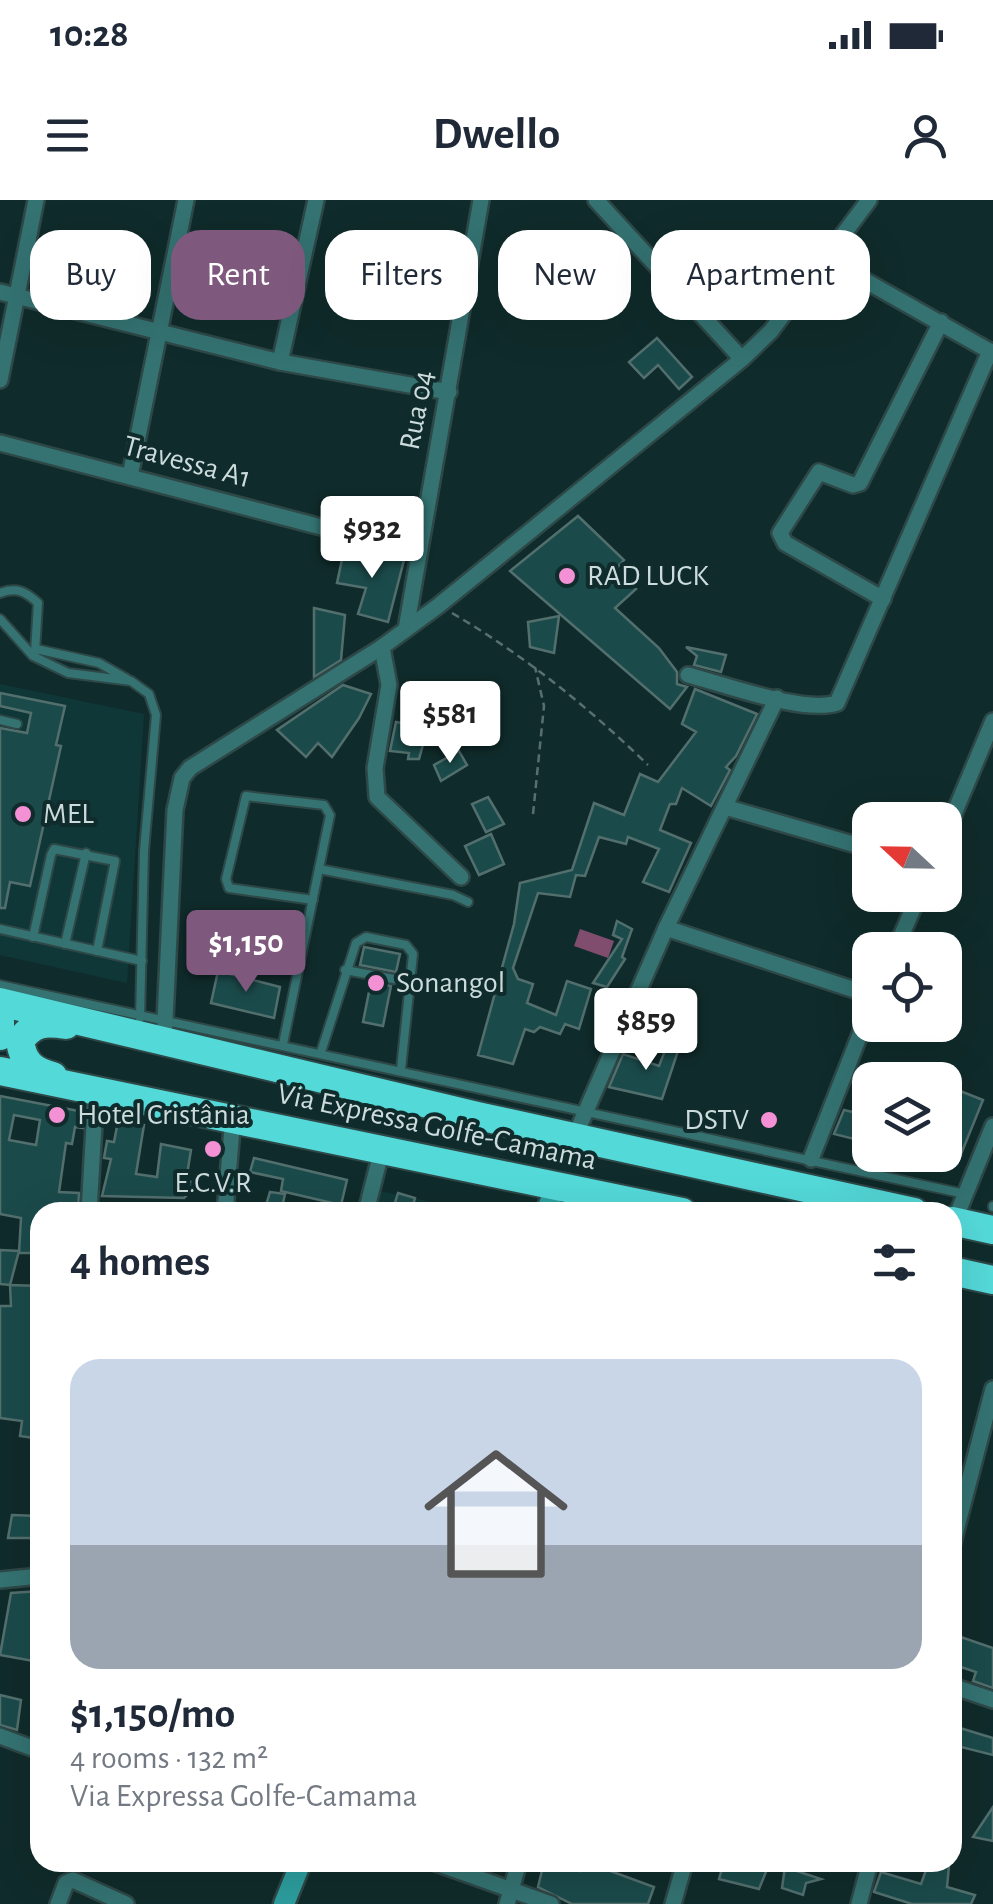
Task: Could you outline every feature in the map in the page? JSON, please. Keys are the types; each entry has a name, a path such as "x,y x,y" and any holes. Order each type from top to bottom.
{"highway":[{"name":"Via Expressa Golfe-Camama","path":"0,1002 149,1028 575,1136 869,1202"},
{"path":"0,1021 0,1036"},
{"path":"108,1092 32,1068 23,1057 20,1041 28,1029 41,1022 149,1028"},
{"name":"Via Expressa Golfe-Camama","path":"0,1071 382,1148 559,1197 600,1202"},
{"path":"962,1223 993,1230"},
{"path":"962,1273 993,1280"}],"street":[{"path":"0,380 36,200"},
{"path":"130,476 186,200"},
{"path":"280,362 316,200"},
{"name":"Rua 04","path":"406,629 481,200"},
{"path":"596,200 742,359"},
{"path":"848,230 869,200"},
{"path":"688,675 777,698 824,705 837,702 991,352 870,283"},
{"path":"0,292 280,362 449,392"},
{"path":"149,1028 182,778 206,754 382,647 438,606 742,359 775,320"},
{"path":"883,599 785,543 780,533 820,472 853,485 860,483 940,322"},
{"name":"Travessa A1","path":"0,443 417,552"},
{"path":"382,647 388,692 375,768 377,797 461,876"},
{"path":"575,1136 666,928 777,698"},
{"path":"959,802 993,721"},
{"path":"725,807 852,844"},
{"path":"666,928 852,989"},
{"path":"811,1159 857,1042"},
{"path":"90,1202 108,1092"},
{"path":"226,1202 233,1116"},
{"path":"961,1202 993,1126"},
{"path":"368,1202 382,1148"},
{"path":"962,1508 993,1389"},
{"path":"0,1580 30,1577"},
{"path":"962,1689 993,1700"},
{"path":"0,1736 30,1747"},
{"path":"284,1904 296,1872"},
{"path":"454,1872 509,1898 551,1904"},
{"path":"509,1898 516,1872"},
{"path":"673,1904 682,1872"},
{"path":"859,1904 867,1872"},
{"path":"58,1904 66,1883 74,1880 126,1904"}],"lane":[{"path":"0,594 12,589 26,592 38,603 35,652"},
{"path":"0,620 35,652 68,673 130,681"},
{"path":"35,652 99,663 149,694 156,714 144,851 142,961 149,1028"},
{"path":"0,720 17,724"},
{"path":"283,1044 313,900 319,869 328,810 250,794 243,799 226,879 229,888 313,900"},
{"path":"33,937 54,849 86,852 111,858 116,866 97,951"},
{"path":"66,944 86,852"},
{"path":"319,869 453,895 468,902"},
{"path":"0,930 142,961"},
{"path":"320,1052 356,943 366,938 380,940 411,948 401,1069"},
{"path":"345,970 410,982"},
{"path":"0,984 149,1028 283,1044 965,1194"}],"path":[{"path":"438,606 535,667 596,714 648,764"},
{"path":"533,814 544,706 535,667"}],"shaded area":[{"path":"0,684 144,714 127,983 0,955"},
{"path":"580,929 614,941 608,958 574,946"},
{"path":"380,1191 431,1202 377,1202"}],"building":[{"path":"657,338 692,377 679,389 658,365 644,378 629,362"},
{"path":"578,516 624,560 616,569 636,589 615,608 659,648 677,672 677,684 687,687 670,709 510,571"},
{"path":"344,550 404,560 388,622 358,614 366,588 337,583"},
{"path":"314,608 345,615 341,660 314,677"},
{"path":"559,616 554,653 530,647 528,622"},
{"path":"686,647 726,655 721,672 694,665 697,656"},
{"path":"343,685 371,694 332,757 318,743 306,757 277,730"},
{"path":"427,686 431,710 425,710 417,733 424,741 419,759 408,759 409,753 390,751 396,722 408,724 404,689"},
{"path":"695,689 757,714 736,756 726,767 730,770 711,806 682,788 676,804 670,804 660,830 691,843 669,892 643,882 659,849 628,837 626,844 599,837 585,876 576,875 570,897 538,893 513,968 518,979 533,984 527,1003 556,1015 567,981 591,989 579,1029 565,1024 560,1034 540,1027 534,1032 525,1029 513,1064 478,1055 514,924 520,883 572,870 594,803 624,815 640,774 658,782 696,732 682,724"},
{"name":"MEL","path":"0,693 65,706 56,745 61,746 30,886 10,882 5,908 0,908 0,728 27,733 31,713 0,706"},
{"path":"459,751 467,765 441,781 434,765"},
{"path":"488,797 504,824 486,832 472,804"},
{"path":"491,834 504,864 479,875 465,846"},
{"path":"617,921 632,929 622,957 625,959 607,987 593,983 622,939 613,935"},
{"path":"364,947 400,954 396,972 360,965"},
{"path":"218,971 280,987 274,1018 211,1003"},
{"path":"371,982 391,986 383,1026 363,1022"},
{"path":"670,1038 681,1042 662,1099 609,1087 623,1054 659,1066"},
{"path":"962,1092 983,1100 962,1152"},
{"path":"0,1096 84,1112 83,1128 75,1127 72,1144 66,1143 59,1192 79,1193 79,1202 30,1202 30,1253 19,1253 21,1218 0,1214","holes":["14,1115 40,1120 36,1145 9,1140"]},
{"path":"844,1110 852,1112 852,1138 834,1134"},
{"path":"118,1121 144,1125 136,1174 157,1177 161,1144 191,1150 186,1181 199,1183 184,1198 102,1196 111,1159 104,1158 107,1141 114,1142"},
{"path":"254,1158 347,1180 342,1202 328,1202 281,1191 283,1179 250,1172"},
{"path":"270,1192 285,1194 283,1202 267,1202"},
{"path":"398,1193 415,1198 414,1202 395,1202"},
{"path":"0,1250 19,1251 10,1285 0,1284"},
{"path":"10,1285 30,1286 30,1438 20,1436 22,1421 0,1418 0,1306 11,1306"},
{"path":"12,1515 30,1516 30,1538 8,1538"},
{"path":"30,1592 30,1660 0,1655 11,1593"},
{"path":"962,1637 993,1648 993,1688 973,1681 976,1672 962,1667"},
{"path":"0,1695 21,1700 17,1730 0,1725"},
{"path":"962,1729 993,1738 993,1755 962,1747"},
{"path":"993,1807 993,1841 973,1837"},
{"path":"542,1872 613,1872 654,1887 648,1904 572,1904 538,1887"},
{"path":"721,1872 766,1872 759,1889 719,1879"},
{"path":"784,1872 821,1879 806,1883 803,1895 782,1888"},
{"path":"881,1872 921,1884 925,1872 948,1872 947,1887 975,1895 971,1904 912,1904 874,1892"}],"place":[{"name":"RAD LUCK","path":"567,576"},
{"name":"MEL","path":"23,814"},
{"name":"Sonangol","path":"376,983"},
{"name":"Hotel Cristânia","path":"57,1115"},
{"name":"DSTV","path":"769,1120"},
{"name":"E.C.V.R","path":"213,1149"}]}
